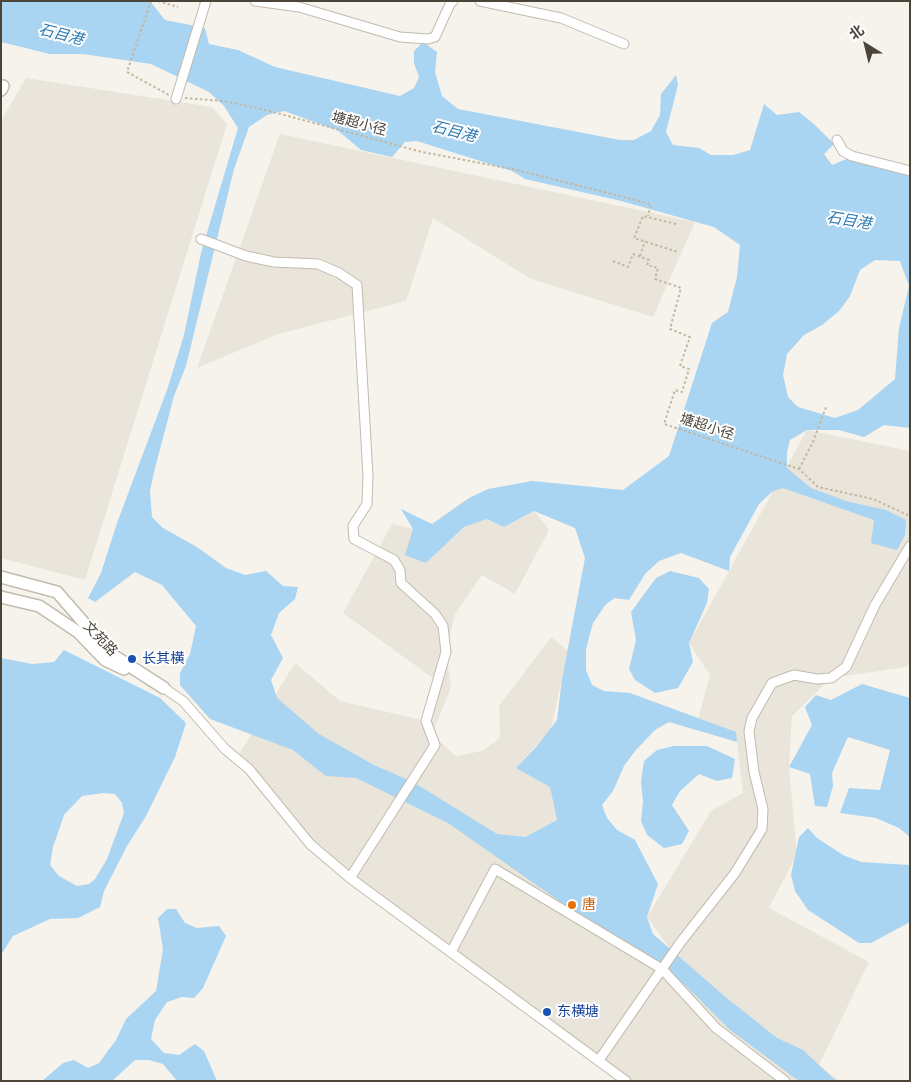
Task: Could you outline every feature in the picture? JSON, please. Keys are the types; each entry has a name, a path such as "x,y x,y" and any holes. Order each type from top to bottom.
{"street":[{"path":"176,99 206,1"},
{"path":"255,1 299,7 400,36 428,39 435,37 450,4 454,1"},
{"path":"480,1 561,18 624,44"},
{"path":"837,140 843,151 852,156 910,171"},
{"path":"201,239 246,256 274,262 318,264 339,273 357,285 368,476 367,504 354,526 354,539 394,560 400,570 402,583 436,614 443,626 446,652 426,721 435,745 350,878"},
{"path":"599,1060 662,970 735,873 762,829 763,809 754,772 750,731 752,718 772,683 794,675 817,679 831,678 846,667 875,605 910,546"},
{"name":"文苑路","path":"1,577 57,592 111,654 164,688"},
{"name":"文苑路","path":"1,597 39,606 78,632 105,660 164,688"},
{"path":"164,688 183,701 224,749 248,769 310,844 350,878 626,1081"},
{"path":"451,952 494,869 662,970 716,1028 785,1081"}],"path":[{"name":"塘超小径","path":"151,1 127,72 176,99 223,101 340,128 422,152 517,170 651,204 648,216"},
{"path":"158,1 178,7"},
{"path":"676,224 643,216 634,238 678,252"},
{"path":"613,261 628,267 633,254 640,256 645,241"},
{"name":"塘超小径","path":"640,256 649,260 647,265 658,268 655,279 681,288 670,329 690,337 680,366 689,369 682,392 676,390 664,424 799,469 818,487 873,499 910,516"},
{"path":"799,469 813,442 826,407"}],"shaded area":[{"path":"26,78 212,107 227,124 85,580 1,558 1,121"},
{"path":"280,134 695,222 653,317 531,279 433,218 406,301 278,334 197,368"},
{"path":"807,430 910,451 910,664 906,667 831,678 792,716 789,767 797,854 769,908 869,962 819,1065 840,1081 624,1081 310,844 236,759 295,663 340,701 426,721 437,681 343,613 392,524 413,529 426,563 464,527 487,519 504,527 534,511 549,530 515,594 482,575 455,614 446,652 451,688 432,734 456,756 482,751 500,738 499,706 551,637 568,651 551,729 516,768 550,787 557,820 525,837 671,950 647,917 711,811 743,793 737,742 698,719 710,675 689,643"}],"water":[{"name":"石目港","path":"1,1 150,1 165,20 205,28 209,44 238,50 275,67 400,96 414,88 419,77 414,63 414,51 423,42 437,52 435,72 442,96 458,109 620,140 634,140 651,131 660,115 661,94 676,75 678,85 666,132 673,145 699,148 711,155 733,155 750,150 764,104 777,115 799,112 814,124 834,144 824,154 832,165 849,158 910,172 910,428 884,425 864,437 839,430 807,430 790,440 787,452 787,468 811,488 846,501 886,510 906,520 905,535 897,550 871,543 874,520 783,488 773,491 759,504 730,557 729,571 681,553 659,561 645,574 629,600 615,598 606,604 593,623 586,649 586,670 592,685 604,691 630,693 736,732 737,742 669,722 655,730 635,751 624,766 613,791 602,805 607,818 617,830 635,840 658,884 647,917 653,934 723,995 777,1038 803,1050 836,1081 799,1081 730,1030 685,985 615,940 448,823 356,778 326,776 293,750 210,719 180,685 180,673 190,654 196,626 162,585 135,572 95,602 88,598 101,573 117,523 167,390 184,335 201,253 238,128 224,106 209,92 151,64 83,54 50,54 1,42","holes":["284,111 337,130 361,150 392,157 405,142 417,141 512,171 525,179 621,201 714,227 740,245 737,277 728,312 712,323 669,456 623,490 532,481 488,489 469,498 432,524 401,509 413,529 405,555 426,563 464,527 487,519 504,527 534,511 575,528 585,558 562,679 557,720 536,747 516,768 550,787 557,820 525,837 497,834 413,782 374,765 319,734 277,698 271,680 283,658 271,635 279,613 295,599 298,587 283,586 266,571 245,575 226,568 197,547 163,528 152,517 150,491 154,472 174,396 186,366 234,169 249,127 267,115","875,260 900,261 909,286 899,328 895,379 858,410 835,418 798,407 788,397 783,375 787,354 804,335 822,325 839,311 850,296 860,270"]},
{"path":"670,571 699,578 709,589 707,603 689,643 693,662 678,688 655,693 635,680 629,669 636,640 631,612 656,578"},
{"path":"64,650 160,698 186,723 175,757 146,816 127,846 104,891 100,907 78,918 50,919 13,936 1,955 1,658 32,664 54,662","holes":["103,793 115,794 122,803 124,813 107,859 95,879 89,884 77,886 59,876 50,865 53,847 64,815 82,796"]},
{"path":"862,684 910,698 910,837 899,828 876,818 840,813 849,788 880,790 890,750 848,737 832,773 833,786 827,807 815,806 810,774 789,767 812,725 805,707 816,695 831,700"},
{"path":"674,746 707,746 735,759 732,778 717,781 699,774 680,791 672,805 689,831 682,844 664,848 647,835 641,821 643,802 641,781 644,761 657,750"},
{"path":"808,828 817,838 843,855 861,862 910,865 910,922 871,943 859,943 808,910 795,891 791,875 799,837"},
{"path":"167,909 176,909 185,923 197,928 219,926 226,936 203,988 194,998 182,997 167,1002 155,1020 151,1039 164,1053 179,1055 195,1044 204,1051 217,1081 177,1081 163,1064 149,1060 135,1060 112,1081 42,1081 63,1063 74,1060 88,1068 99,1063 116,1040 126,1019 156,991 163,949 158,918"}],"place":[{"name":"长其横","path":"132,659"},
{"name":"唐","path":"572,905"},
{"name":"东横塘","path":"547,1012"}]}
